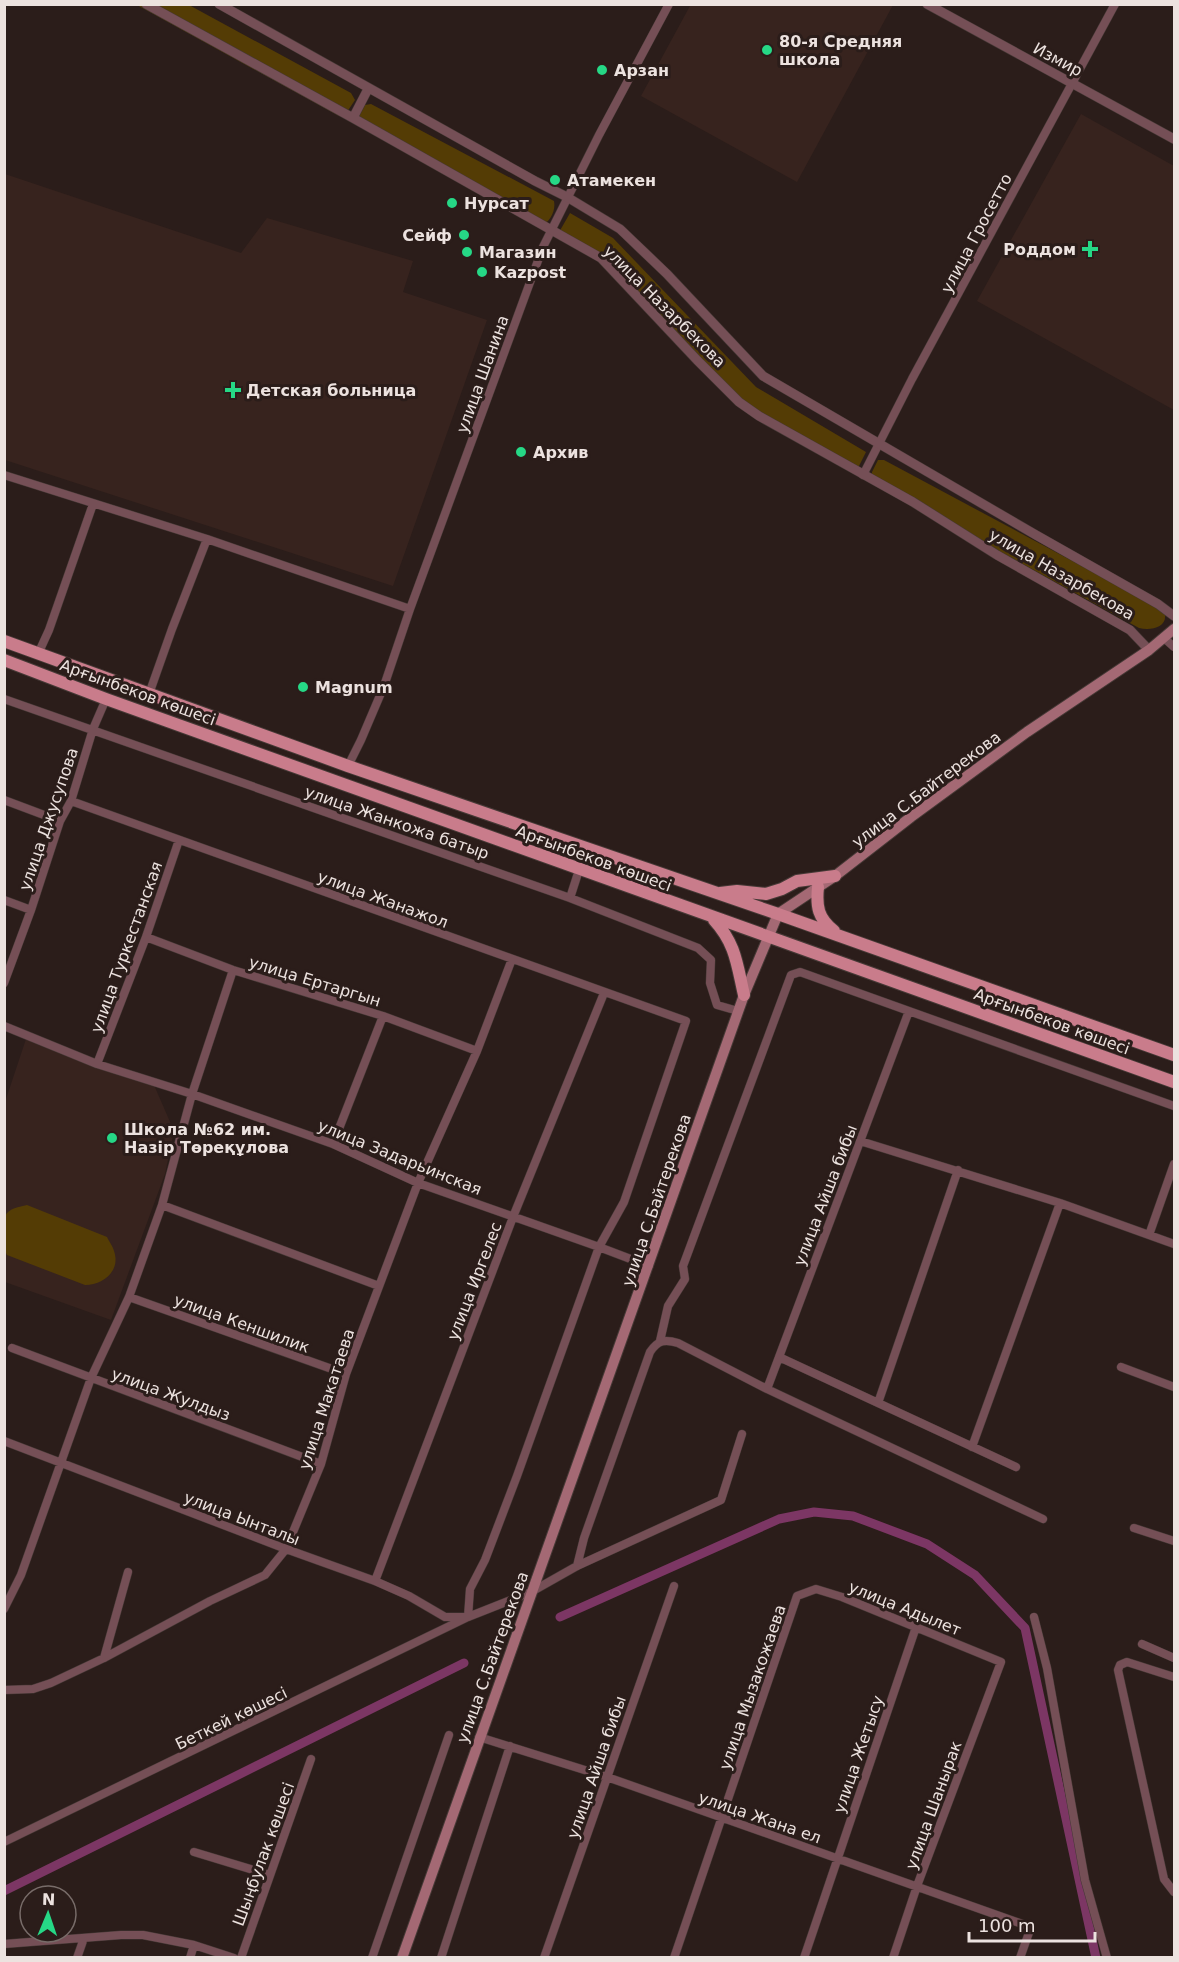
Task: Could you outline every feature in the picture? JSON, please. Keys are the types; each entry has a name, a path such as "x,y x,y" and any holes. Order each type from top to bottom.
{"main road":[{"name":"улица С.Байтерекова","path":"402,1958 738,1011 778,914 836,876 1012,743 1149,650 1174,629"},
{"name":"Арғынбеков көшесі","path":"8,642 348,766 778,914 1174,1055"},
{"name":"Арғынбеков көшесі","path":"7,661 106,699 1174,1083"},
{"path":"719,894 736,891 766,894 797,881 836,876"},
{"path":"818,887 817,900 820,917 839,936"},
{"path":"711,917 724,931 734,948 744,995"}],"street":[{"name":"улица Назарбекова","path":"146,4 601,258 739,402 759,416 913,502 997,555 1130,630 1149,650"},
{"name":"улица Назарбекова","path":"219,4 567,197 620,229 667,274 763,376 1158,604 1174,616"},
{"name":"улица Шанина","path":"348,766 362,740 384,686 543,247 669,4"},
{"name":"Измир","path":"927,4 1174,139"},
{"name":"улица Гросетто","path":"863,475 912,379 1115,4"},
{"path":"353,118 368,88"},
{"path":"4,475 207,539 410,609"},
{"path":"38,654 49,630 93,504"},
{"path":"149,694 207,539"},
{"path":"1164,638 1174,646"},
{"name":"улица Жанкожа батыр","path":"4,699 570,898 698,948 711,960 710,983 717,1005 738,1011"},
{"name":"улица Джусупова","path":"4,983 60,821 71,801 93,729 106,699"},
{"path":"4,800 60,821"},
{"name":"улица Жанажол","path":"71,801 686,1021 624,1202 599,1247"},
{"name":"улица Туркестанская","path":"98,1064 146,937 179,840"},
{"path":"570,898 579,870"},
{"path":"4,900 31,910"},
{"name":"улица Ертаргын","path":"146,937 233,970 383,1016 477,1051"},
{"name":"улица Макатаева","path":"4,1690 33,1689 104,1658 210,1601 265,1575 286,1549 321,1464 346,1374 418,1183 477,1051 512,960"},
{"path":"4,1609 21,1575 91,1378 129,1296 162,1205 192,1094 233,970"},
{"path":"577,1566 584,1538 650,1352 660,1341 668,1306 685,1279 683,1266 791,975 800,972 1174,1107"},
{"name":"улица Иргелес","path":"375,1581 513,1217 604,993"},
{"name":"улица Айша бибы","path":"767,1389 909,1011"},
{"path":"333,1144 383,1016"},
{"name":"улица Задарьинская","path":"4,1026 98,1064 192,1094 333,1144 418,1183 649,1266"},
{"path":"860,1141 1060,1203 1174,1244"},
{"path":"1149,1235 1174,1164"},
{"path":"878,1403 958,1170"},
{"path":"972,1447 1060,1203"},
{"path":"162,1205 379,1286"},
{"path":"468,1617 470,1589 517,1476 599,1247"},
{"name":"улица Кеншилик","path":"129,1296 346,1374"},
{"path":"660,1341 678,1343 767,1389 1043,1519"},
{"name":"улица Жулдыз","path":"12,1347 321,1464"},
{"path":"779,1357 1016,1467"},
{"path":"1121,1367 1174,1387"},
{"name":"Беткей көшесі","path":"4,1842 468,1617 531,1592 577,1566 721,1500 742,1434"},
{"name":"улица Ынталы","path":"4,1441 375,1581 409,1596 445,1617 468,1617"},
{"path":"1134,1528 1174,1541"},
{"path":"104,1658 128,1572"},
{"name":"улица Айша бибы","path":"544,1958 674,1586"},
{"name":"улица Адылет","path":"797,1596 816,1589 842,1597 1001,1662"},
{"name":"улица Мызакожаева","path":"674,1958 797,1596"},
{"path":"1034,1617 1047,1668 1085,1880 1107,1958"},
{"name":"улица Жетысу","path":"804,1958 916,1627"},
{"path":"1142,1644 1174,1658"},
{"name":"улица Шанырак","path":"892,1958 1001,1662"},
{"path":"1174,1677 1127,1662 1120,1665 1118,1670 1164,1878 1174,1892"},
{"path":"372,1958 449,1735"},
{"name":"улица Жана ел","path":"479,1737 606,1777 1031,1927 1020,1958"},
{"path":"441,1958 510,1746"},
{"name":"Шыңбулак көшесі","path":"241,1958 311,1759"},
{"path":"194,1852 270,1875"},
{"path":"4,1944 143,1935 195,1946 234,1958"},
{"path":"77,1958 84,1938"},
{"path":"190,1958 195,1946"}],"shaded area":[{"name":"80-я Средняя школа","path":"691,4 893,5 797,182 641,96"},
{"path":"137,5 189,5 351,93 355,100 347,112 339,116"},
{"path":"371,104 554,201 550,219 541,226 360,127 357,120 365,105"},
{"name":"Роддом","path":"1081,114 1174,166 1174,410 977,301"},
{"name":"Детская больница","path":"5,174 241,253 267,218 413,261 403,292 487,320 393,586 5,460"},
{"path":"570,213 613,238 756,387 866,452 857,470 739,406 605,260 558,234"},
{"path":"878,460 884,460 1164,610 1165,616 1162,624 1149,629 1139,628 872,481 872,472"},
{"path":"26,1039 154,1085 174,1131 165,1174 111,1320 5,1282 5,1102"},
{"path":"27,1205 107,1237 116,1258 113,1271 109,1276 104,1280 85,1285 7,1255 5,1216 18,1207"}],"waterway":[{"path":"560,1617 779,1519 814,1512 853,1516 927,1544 975,1575 1025,1628 1096,1958"},
{"path":"4,1891 464,1663"}],"place":[{"name":"80-я Средняя школа","path":"767,50"},
{"name":"Арзан","path":"602,70"},
{"name":"Атамекен","path":"555,180"},
{"name":"Нурсат","path":"452,203"},
{"name":"Сейф","path":"464,235"},
{"name":"Роддом","path":"1090,249"},
{"name":"Магазин","path":"467,252"},
{"name":"Kazpost","path":"482,272"},
{"name":"Детская больница","path":"233,390"},
{"name":"Архив","path":"521,452"},
{"name":"Magnum","path":"303,687"},
{"name":"Школа №62 им. Назір Төреқұлова","path":"112,1138"}]}
